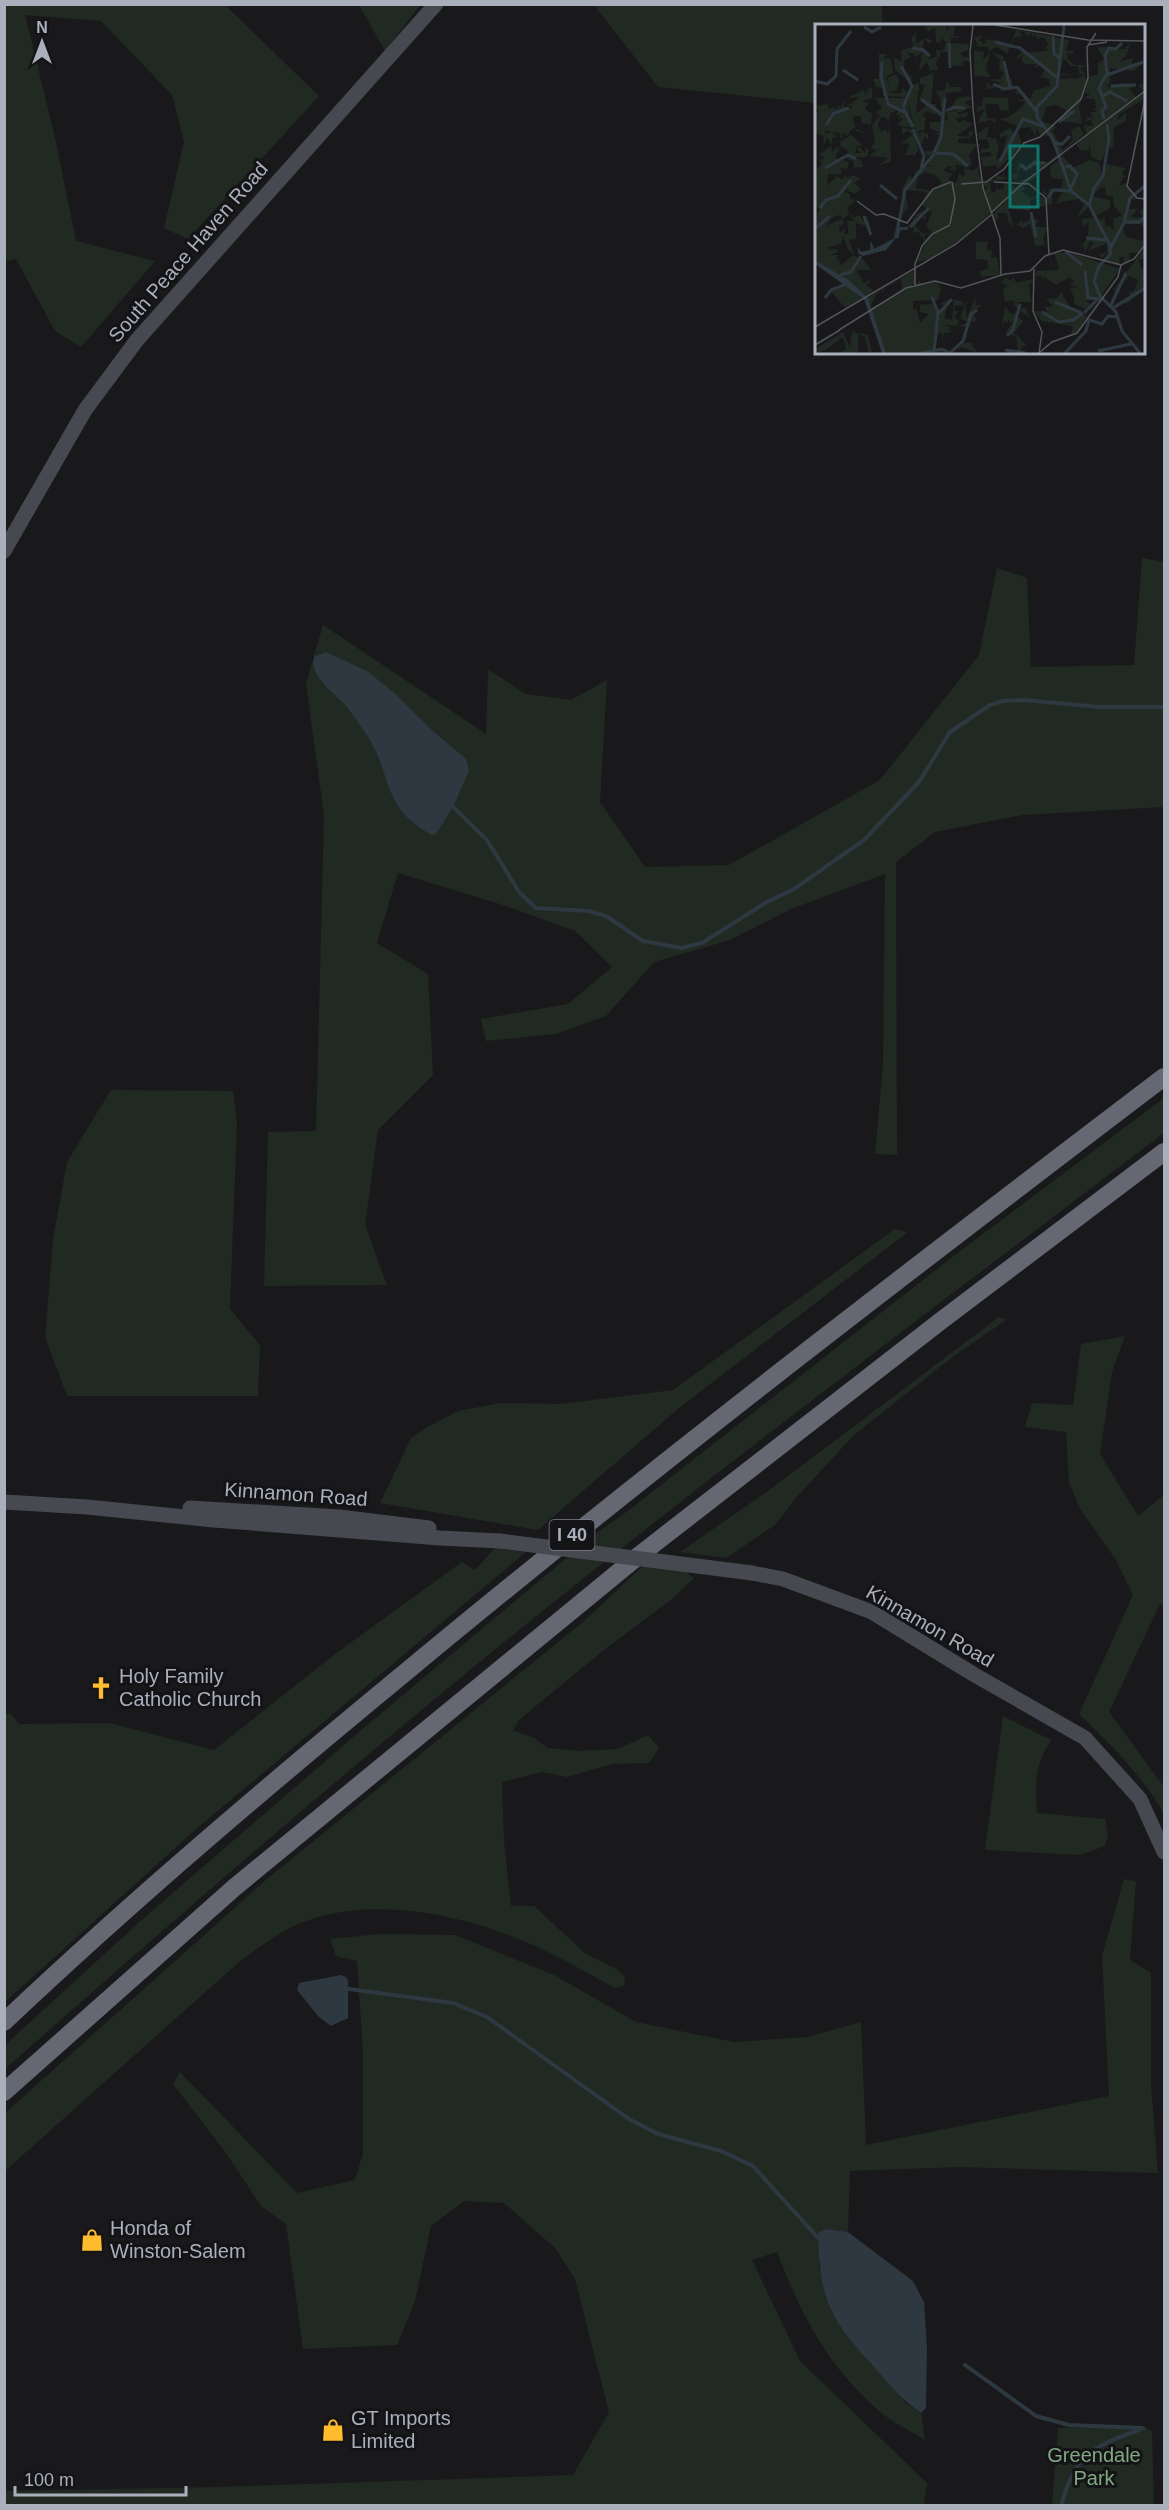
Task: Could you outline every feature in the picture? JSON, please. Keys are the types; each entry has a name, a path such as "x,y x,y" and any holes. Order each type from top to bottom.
{"highway":[{"name":"I 40","path":"4,2022 154,1886 298,1761 558,1546 933,1252 1164,1077"},
{"path":"4,2092 235,1887 636,1557 942,1320 1164,1152"}],"main road":[{"name":"South Peace Haven Road","path":"4,551 85,410 136,340 436,4"},
{"name":"Kinnamon Road","path":"4,1502 87,1507 156,1506 339,1517 440,1529 500,1541 752,1573 783,1579 872,1612 1084,1738 1140,1799 1164,1852"}],"green space":[{"path":"4,5 225,5 319,96 188,239 164,228 184,142 172,95 101,21 25,15 55,137 76,241 155,261 81,347 55,331 16,259 5,261"},
{"path":"359,5 420,5 385,51"},
{"path":"594,5 882,5 882,24 815,24 815,103 658,87"},
{"path":"1142,558 1164,562 1164,807 1022,815 935,832 896,862 897,1155 875,1154 883,1064 885,874 791,909 730,940 654,962 606,1016 556,1034 486,1041 481,1019 568,1004 612,967 575,931 506,906 398,873 377,943 428,974 433,1075 378,1130 365,1225 387,1285 264,1286 268,1132 316,1131 324,815 306,684 323,625 486,734 488,669 526,694 571,700 607,680 600,802 645,867 729,865 880,780 979,655 997,568 1027,578 1031,667 1134,665"},
{"path":"111,1090 233,1091 237,1122 230,1309 260,1345 258,1396 67,1396 45,1337 53,1240 67,1162"},
{"path":"1164,1098 1164,1133 717,1474 498,1647 284,1826 5,2069 5,2045 145,1917 366,1726 594,1535 951,1258"},
{"path":"895,1229 908,1232 679,1408 538,1530 380,1503 411,1438 431,1425 458,1411 501,1403 560,1404 673,1390"},
{"path":"999,1317 1006,1320 950,1359 853,1436 795,1499 775,1525 726,1558 680,1552 768,1491"},
{"path":"1125,1336 1112,1372 1100,1454 1138,1516 1164,1495 1164,1605 1160,1604 1109,1712 1164,1787 1164,1814 1136,1774 1079,1714 1133,1595 1116,1560 1080,1509 1069,1482 1066,1432 1025,1427 1032,1403 1073,1405 1081,1344"},
{"path":"495,1548 526,1552 195,1830 5,2002 5,1714 11,1714 19,1724 109,1723 214,1750 335,1654 462,1562 475,1570"},
{"path":"643,1566 685,1571 694,1578 672,1599 605,1649 519,1720 513,1730 534,1738 548,1748 578,1751 618,1749 648,1735 659,1748 649,1763 612,1764 567,1777 542,1772 502,1782 504,1841 511,1906 534,1906 586,1954 618,1970 625,1977 624,1986 615,1988 535,1946 509,1935 453,1918 394,1910 365,1910 336,1913 309,1920 281,1933 239,1962 5,2171 5,2113 267,1879 584,1621"},
{"path":"1003,1716 1051,1740 1041,1759 1037,1775 1037,1813 1105,1819 1108,1835 1105,1846 1080,1855 985,1850"},
{"path":"1124,1879 1136,1881 1130,1960 1151,1973 1151,2085 1158,2173 960,2167 850,2171 848,2232 826,2229 819,2233 819,2268 906,2403 921,2413 925,2440 883,2414 844,2375 817,2338 806,2318 777,2252 752,2260 800,2361 927,2483 924,2505 5,2506 4,2491 218,2487 573,2475 609,2412 575,2279 555,2248 504,2203 464,2201 431,2226 415,2301 397,2345 303,2349 286,2224 261,2206 226,2153 173,2084 180,2072 297,2193 355,2180 363,2153 363,2052 357,1961 336,1956 330,1939 379,1934 455,1935 554,1975 636,2022 734,2042 807,2037 861,2022 866,2145 1109,2096 1102,1956"},
{"name":"Greendale Park","path":"1145,2427 1152,2431 1154,2505 1052,2505 1058,2428"}],"shaded area":[{"path":"326,652 367,671 466,759 469,771 453,807 436,834 432,835 415,824 403,812 389,788 380,760 364,731 348,708 319,677 313,663 314,657"},
{"path":"341,1975 348,1981 348,2018 331,2026 319,2017 297,1990 299,1983"},
{"path":"826,2229 848,2232 913,2281 924,2302 927,2348 926,2408 921,2413 897,2392 859,2351 837,2321 830,2307 821,2276 818,2233"}],"waterway":[{"path":"451,805 487,840 519,892 536,908 589,911 606,916 643,941 681,948 702,943 767,902 794,889 864,840 919,782 950,732 990,705 1003,701 1024,700 1099,707 1164,707"},
{"path":"349,1989 453,2003 487,2017 629,2119 658,2134 721,2151 753,2166 821,2241"},
{"path":"965,2365 1036,2416 1069,2425 1143,2428"},
{"path":"1061,2506 1072,2475 1087,2455 1109,2442 1139,2430"}],"place":[{"name":"Holy Family Catholic Church","path":"101,1688"},
{"name":"Honda of Winston-Salem","path":"92,2240"},
{"name":"GT Imports Limited","path":"333,2430"}]}
